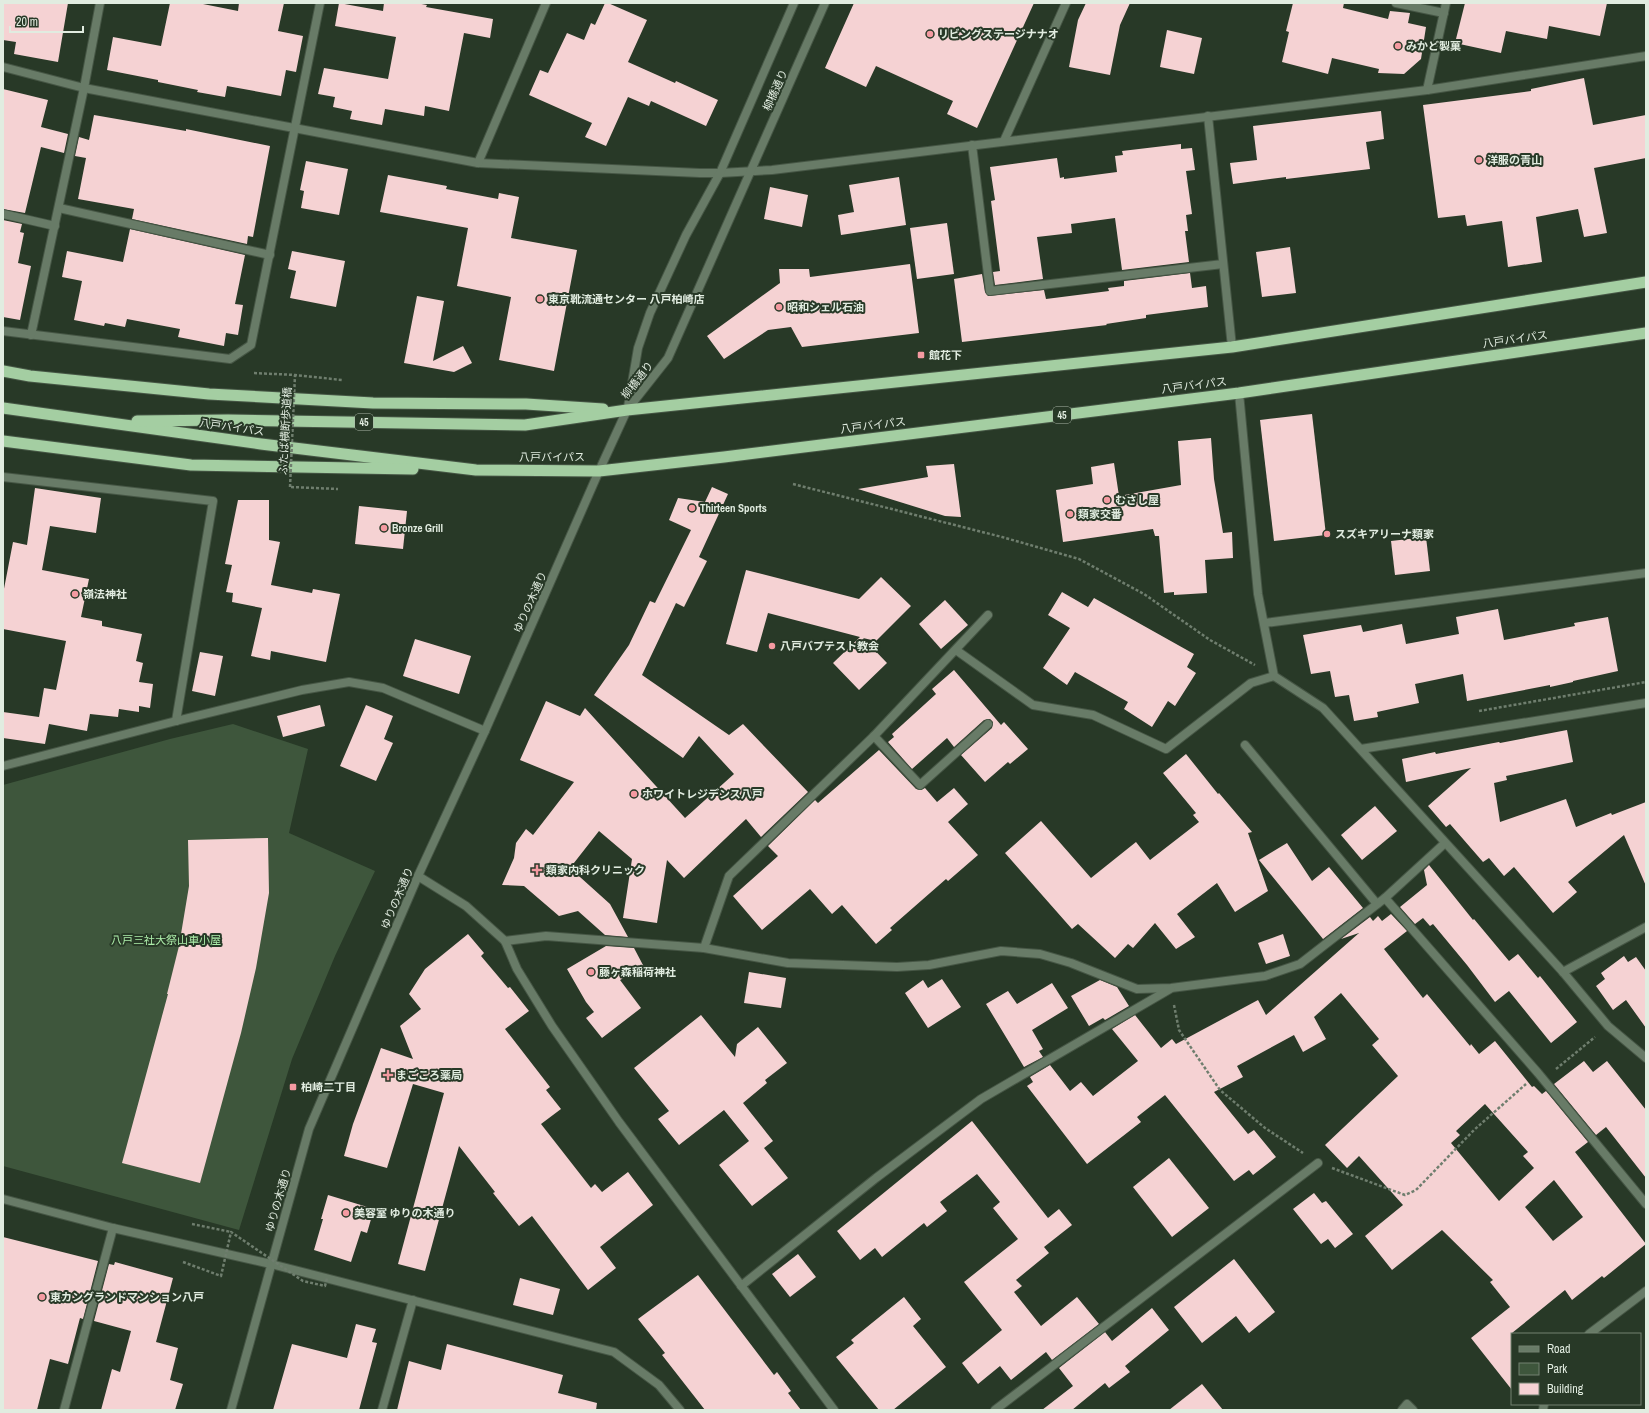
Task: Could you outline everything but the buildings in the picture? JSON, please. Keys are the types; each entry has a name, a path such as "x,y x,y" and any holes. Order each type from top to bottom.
{"highway":[{"name":"八戸バイパス","path":"101,421 228,420 524,425 627,410 1232,348 1646,282"},
{"name":"八戸バイパス","path":"3,408 261,444 476,470 599,471 724,457 1239,393 1646,333"},
{"path":"3,371 30,376 209,394 373,403 526,404 627,410"},
{"path":"3,441 191,465 476,470"}],"street":[{"path":"31,335 84,88 100,3"},
{"path":"3,331 230,359 251,345 320,3"},
{"path":"478,163 546,3"},
{"name":"柳橋通り","path":"627,410 638,348 650,313 686,235 720,173 794,3"},
{"name":"柳橋通り","path":"627,410 668,358 825,3"},
{"path":"1004,141 1066,3"},
{"path":"1396,3 1444,13"},
{"path":"1428,90 1446,3"},
{"path":"3,68 84,88 478,163 720,173 772,170 1428,90 1646,56"},
{"path":"1208,116 1232,348"},
{"path":"972,145 990,291 1223,264"},
{"path":"59,208 270,255"},
{"path":"3,214 55,226"},
{"path":"1239,393 1258,594 1265,623 1274,676 1323,708 1563,972 1608,1026 1646,1058"},
{"name":"ゆりの木通り","path":"231,1410 309,1129 418,876 485,731 627,410"},
{"path":"3,477 213,501 176,721"},
{"path":"1265,623 1646,573"},
{"path":"704,948 729,876 874,736 988,615"},
{"path":"956,650 1033,705 1093,715 1166,749 1251,683 1274,676"},
{"path":"3,766 302,690 349,682 383,688 485,731"},
{"path":"1361,749 1646,703"},
{"path":"874,736 920,785 988,724"},
{"path":"1245,745 1377,904"},
{"path":"505,941 546,936 704,948 788,963 897,967 929,965 1000,951 1040,954 1071,963 1137,989 1171,988 1265,976 1300,964 1385,898 1445,843"},
{"path":"418,876 466,906 505,941 517,969 552,1026 619,1122 834,1410"},
{"path":"1385,898 1541,1076 1646,1204"},
{"path":"1563,972 1646,927"},
{"path":"742,1286 876,1178 981,1099 1171,988"},
{"path":"995,1410 1318,1163"},
{"path":"3,1199 113,1228 327,1278 614,1352 659,1385 680,1410"},
{"path":"64,1410 113,1228"},
{"path":"1590,1333 1646,1291"},
{"path":"382,1410 413,1300"},
{"path":"1402,1410 1407,1404 1413,1410"}],"path":[{"path":"254,373 295,375 342,380"},
{"name":"ふたば横断歩道橋","path":"290,487 295,375"},
{"path":"793,484 1002,537 1079,560 1144,594 1210,640 1274,676"},
{"path":"1171,988 1179,1030 1220,1090 1265,1128 1318,1163 1404,1196 1416,1190 1474,1130 1541,1076 1608,1026"},
{"path":"192,1224 231,1232 303,1280 325,1286 327,1278"},
{"path":"183,1262 221,1276 231,1232"}],"green space":[{"name":"八戸三社大祭山車小屋","path":"233,724 308,749 289,833 375,871 335,956 292,1059 239,1230 3,1166 3,785 170,739"}],"place":[{"name":"リビングステージナナオ","path":"930,34"},
{"name":"みかど製菓","path":"1398,46"},
{"name":"洋服の青山","path":"1479,160"},
{"name":"東京靴流通センター 八戸柏崎店","path":"540,299"},
{"name":"昭和シェル石油","path":"779,307"},
{"name":"館花下","path":"921,355"},
{"name":"むさし屋","path":"1107,500"},
{"name":"Thirteen Sports","path":"692,508"},
{"name":"類家交番","path":"1070,514"},
{"name":"Bronze Grill","path":"384,528"},
{"name":"スズキアリーナ類家","path":"1327,534"},
{"name":"嶺法神社","path":"75,594"},
{"name":"八戸バプテスト教会","path":"772,646"},
{"name":"ホワイトレジデンス八戸","path":"634,794"},
{"name":"類家内科クリニック","path":"537,870"},
{"name":"藤ヶ森稲荷神社","path":"591,972"},
{"name":"まごころ薬局","path":"388,1075"},
{"name":"柏崎二丁目","path":"293,1087"},
{"name":"美容室 ゆりの木通り","path":"346,1213"},
{"name":"東カングランドマンション八戸","path":"42,1297"}]}
